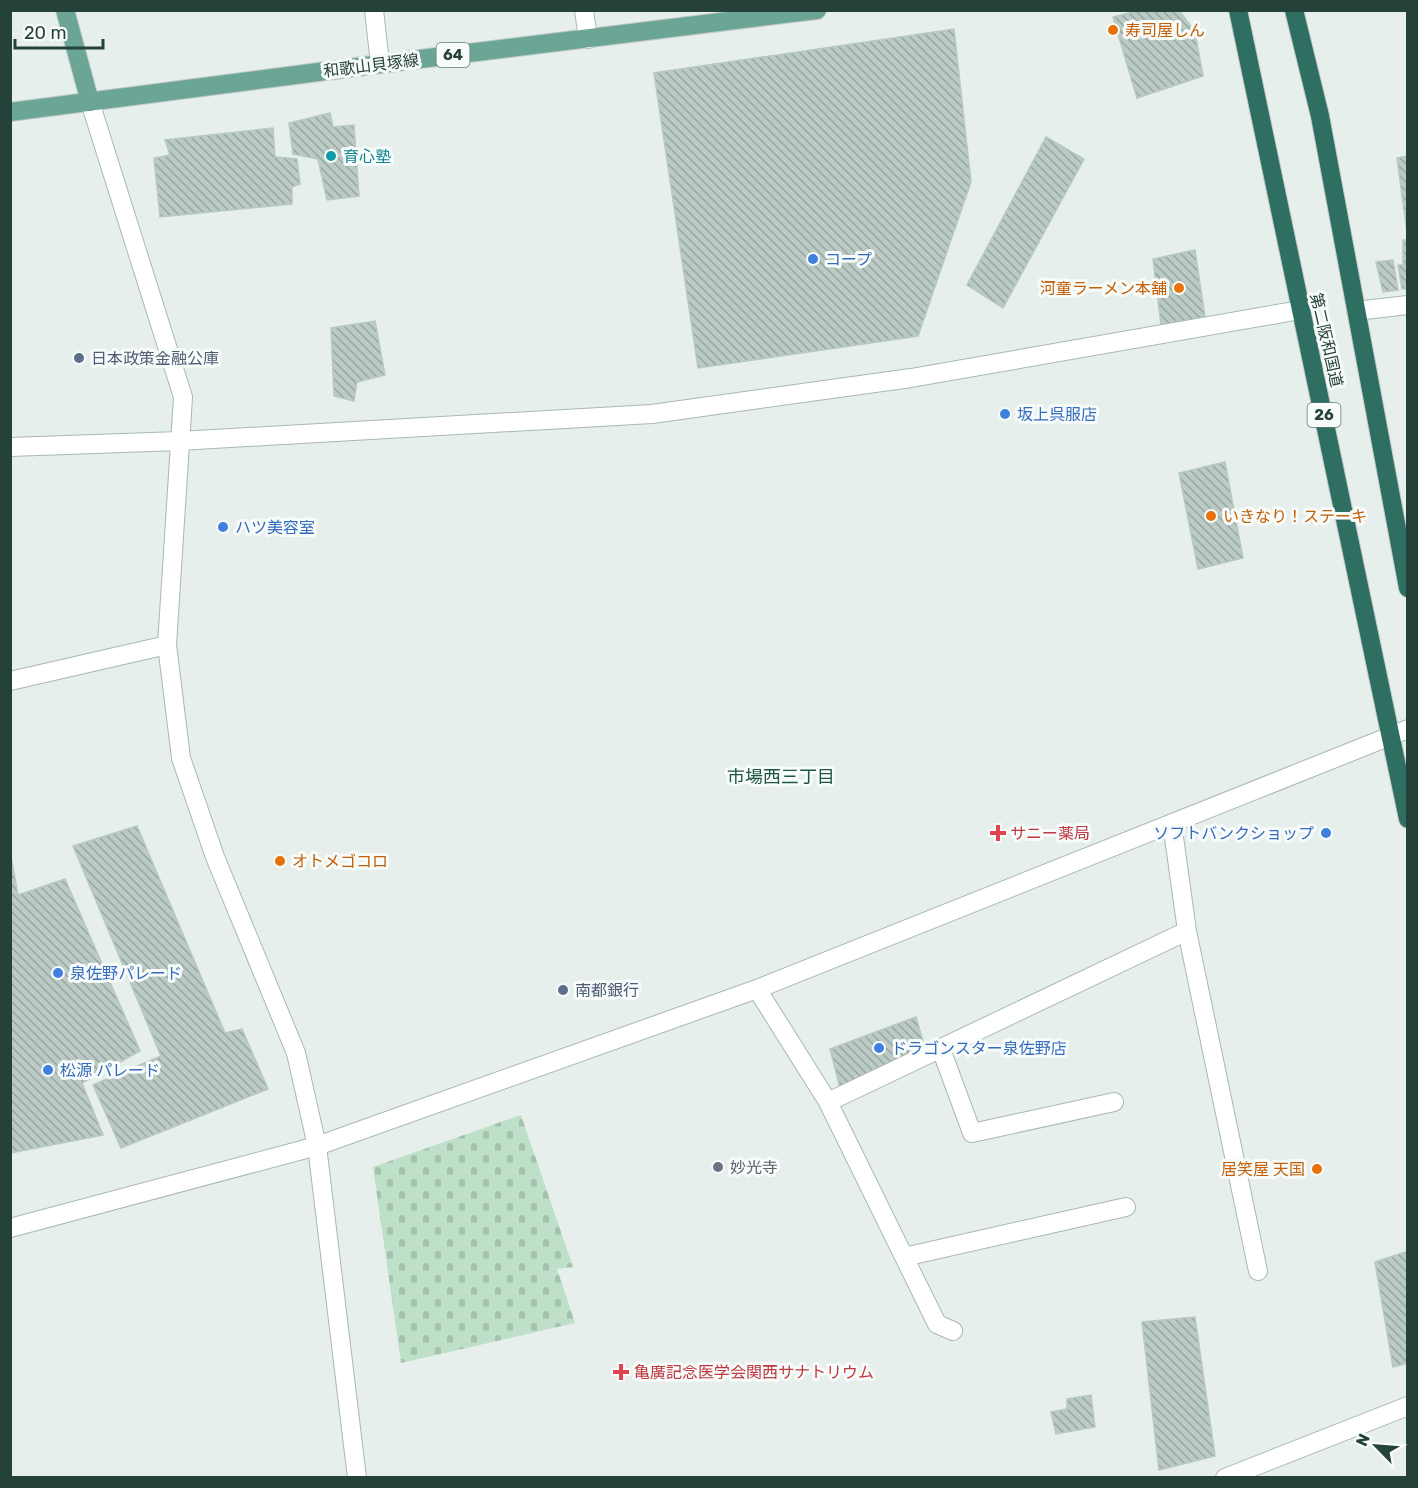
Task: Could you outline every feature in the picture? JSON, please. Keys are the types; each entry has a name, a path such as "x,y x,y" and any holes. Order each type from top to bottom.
{"highway":[{"name":"第二阪和国道","path":"1238,10 1407,819"},
{"name":"第二阪和国道","path":"1294,10 1320,116 1407,588"}],"main road":[{"path":"65,10 90,102"},
{"name":"和歌山貝塚線","path":"10,112 380,63 817,10"}],"street":[{"path":"374,10 380,63"},
{"path":"584,10 588,39"},
{"path":"90,102 183,397 166,645 181,758 215,857 296,1053 317,1146 357,1478"},
{"path":"1356,311 1407,305"},
{"path":"10,447 179,441 652,414 911,378 1300,310"},
{"path":"10,681 166,645"},
{"path":"10,1228 317,1146 757,990 1407,729"},
{"path":"1172,823 1187,931 1258,1271"},
{"path":"828,1102 1187,931"},
{"path":"757,990 828,1102 937,1324 953,1331"},
{"path":"941,1049 972,1133 1114,1102"},
{"path":"904,1257 1126,1207"},
{"path":"1225,1478 1407,1406"}],"green space":[{"path":"521,1115 573,1267 557,1269 575,1323 401,1363 373,1167"}],"building":[{"path":"1141,10 1179,10 1195,32 1203,76 1137,98 1113,17"},
{"name":"コープ","path":"954,29 971,182 918,336 698,368 654,73"},
{"name":"育心塾","path":"330,113 333,127 354,125 359,196 327,200 318,159 293,154 289,123"},
{"path":"273,128 275,157 297,159 300,184 292,187 292,204 160,217 154,158 170,155 165,140"},
{"path":"1046,137 1084,159 1003,308 967,285"},
{"path":"1408,156 1408,232 1407,232 1397,158"},
{"path":"1403,240 1408,240 1408,289 1402,289 1398,265 1403,265"},
{"name":"河童ラーメン本舗","path":"1195,250 1205,317 1161,325 1153,259"},
{"path":"1393,260 1398,290 1383,292 1376,262"},
{"path":"375,321 385,375 357,382 354,401 334,396 331,328"},
{"name":"いきなり！ステーキ","path":"1225,462 1243,558 1198,569 1179,473"},
{"path":"137,826 225,1033 242,1029 268,1089 121,1148 93,1085 161,1056 73,846"},
{"name":"泉佐野パレード","path":"10,851 18,895 65,879 140,1051 82,1083 103,1135 10,1153"},
{"path":"916,1017 925,1048 840,1088 830,1049"},
{"path":"1408,1251 1408,1363 1393,1367 1375,1262"},
{"path":"1195,1317 1215,1456 1159,1470 1142,1322"},
{"path":"1091,1395 1095,1427 1056,1434 1051,1412 1067,1409 1067,1399"}],"place":[{"name":"寿司屋しん","path":"1113,30"},
{"name":"育心塾","path":"331,156"},
{"name":"コープ","path":"813,259"},
{"name":"河童ラーメン本舗","path":"1179,288"},
{"name":"日本政策金融公庫","path":"79,358"},
{"name":"坂上呉服店","path":"1005,414"},
{"name":"いきなり！ステーキ","path":"1211,516"},
{"name":"ハツ美容室","path":"223,527"},
{"name":"サニー薬局","path":"998,833"},
{"name":"ソフトバンクショップ","path":"1326,833"},
{"name":"オトメゴコロ","path":"280,861"},
{"name":"泉佐野パレード","path":"58,973"},
{"name":"南都銀行","path":"563,990"},
{"name":"ドラゴンスター泉佐野店","path":"879,1048"},
{"name":"松源 パレード","path":"48,1070"},
{"name":"妙光寺","path":"718,1167"},
{"name":"居笑屋 天国","path":"1317,1169"},
{"name":"亀廣記念医学会関西サナトリウム","path":"621,1372"}],"district":[{"name":"市場西三丁目","path":"781,777"}]}
